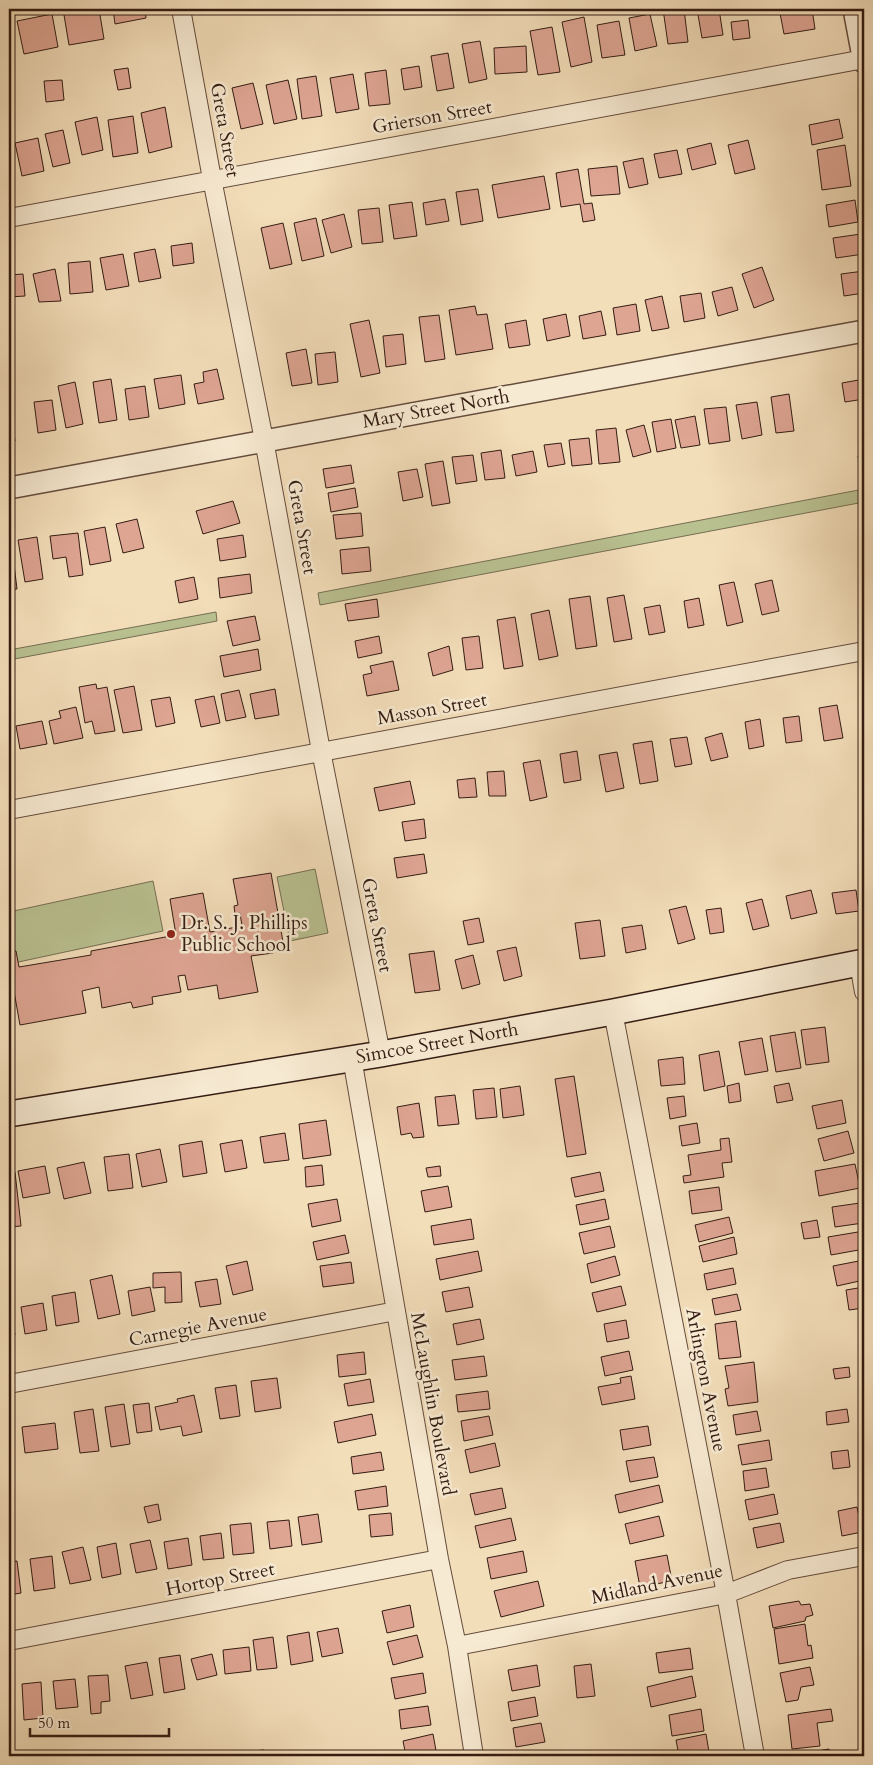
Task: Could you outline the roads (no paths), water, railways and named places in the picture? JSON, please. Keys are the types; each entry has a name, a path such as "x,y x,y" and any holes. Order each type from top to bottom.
{"main road":[{"name":"Simcoe Street North","path":"9,1114 381,1054 613,1012 862,963"}],"street":[{"name":"Greta Street","path":"181,9 212,179 264,440 321,751 381,1054"},
{"path":"854,9 864,60"},
{"name":"Grierson Street","path":"9,218 864,60"},
{"name":"Mary Street North","path":"9,488 864,331"},
{"name":"Masson Street","path":"9,810 864,651"},
{"path":"862,963 864,992"},
{"name":"Arlington Avenue","path":"613,1012 726,1594 755,1756"},
{"name":"McLaughlin Boulevard","path":"352,1058 474,1756"},
{"name":"Carnegie Avenue","path":"9,1384 396,1311"},
{"name":"Midland Avenue","path":"456,1646 726,1594 788,1570 864,1556"},
{"name":"Hortop Street","path":"9,1641 439,1559"}],"place":[{"name":"Dr. S. J. Phillips Public School","path":"171,934"}]}
